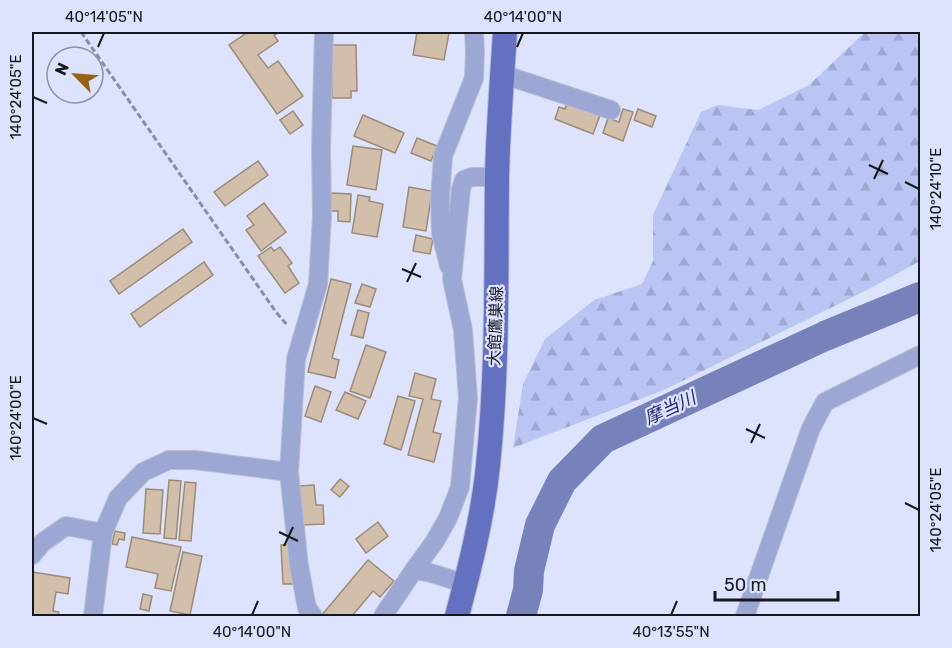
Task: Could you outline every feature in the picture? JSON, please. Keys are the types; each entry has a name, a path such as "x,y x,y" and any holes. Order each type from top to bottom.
{"main road":[{"name":"大館鷹巣線","path":"457,616 478,527 488,465 495,359 497,177 505,36"}],"street":[{"path":"313,616 308,608 299,566 289,472 296,359 318,284 322,216 324,32"},
{"path":"383,616 435,541 448,518 460,487 467,387 463,330 441,233 440,199 443,156 474,78 474,34 505,36"},
{"path":"502,74 611,110"},
{"path":"452,279 461,189 464,180 472,177 497,177"},
{"path":"745,616 811,428 825,402 921,355"},
{"path":"93,616 103,533 118,498 143,472 169,460 195,460 289,472"},
{"path":"32,555 42,543 66,526 103,533"},
{"path":"414,570 466,584"}],"path":[{"path":"81,32 276,312 302,340"}],"green space":[{"path":"865,32 920,32 920,261 871,288 664,390 513,448 523,384 545,339 594,300 642,284 653,261 653,215 701,112 718,105 758,110 809,85"}],"building":[{"path":"248,32 280,32 274,35 278,41 258,55 268,68 278,61 303,96 277,114 229,45"},
{"path":"417,32 449,33 444,60 413,55"},
{"path":"332,45 356,45 357,91 351,91 351,98 332,98"},
{"path":"568,101 601,113 593,134 555,119 559,107 565,109"},
{"path":"623,109 633,112 623,141 603,133 608,118 619,122"},
{"path":"638,109 656,116 652,127 634,120"},
{"path":"293,111 303,125 290,134 280,120"},
{"path":"363,115 404,133 395,153 354,136"},
{"path":"417,138 437,146 431,161 411,153"},
{"path":"353,146 382,150 376,190 347,185"},
{"path":"258,161 268,175 225,206 214,192"},
{"path":"409,187 432,191 426,231 403,227"},
{"path":"331,193 351,194 350,222 338,221 338,211 331,211"},
{"path":"358,195 370,197 369,201 383,204 377,237 352,233"},
{"path":"264,203 286,232 261,251 246,230 254,225 247,216"},
{"path":"183,229 192,242 119,294 110,281"},
{"path":"416,235 433,239 430,254 413,251"},
{"path":"271,247 274,251 280,247 292,263 288,266 299,283 285,293 258,256"},
{"path":"204,262 213,275 140,327 131,314"},
{"path":"331,279 351,284 332,358 339,360 335,378 308,372"},
{"path":"362,284 376,289 370,307 355,303"},
{"path":"358,310 369,313 363,338 351,335"},
{"path":"366,345 386,352 370,398 350,391"},
{"path":"415,373 436,379 431,399 441,401 433,432 441,434 434,462 408,455 423,399 409,396"},
{"path":"315,386 331,392 321,422 305,416"},
{"path":"345,392 366,401 358,419 336,410"},
{"path":"398,396 415,401 401,450 384,444"},
{"path":"340,479 349,486 340,497 331,490"},
{"path":"169,480 181,481 176,539 164,538"},
{"path":"185,482 196,483 191,541 179,540"},
{"path":"314,485 316,505 323,505 324,524 302,525 300,486"},
{"path":"146,489 163,490 160,534 143,533"},
{"path":"378,522 388,536 366,553 356,539"},
{"path":"115,531 125,533 124,540 119,539 117,545 112,544"},
{"path":"132,537 181,547 171,591 155,588 158,574 126,567"},
{"path":"292,544 294,584 283,584 281,545"},
{"path":"183,552 202,556 190,615 170,611"},
{"path":"368,560 394,581 380,597 373,591 352,616 321,616"},
{"path":"32,572 70,578 68,594 56,592 53,611 59,612 58,616 32,616"},
{"path":"143,594 152,596 149,611 140,609"}],"waterway":[{"name":"摩当川","path":"521,616 540,525 562,481 603,439 825,336 920,297"}]}
